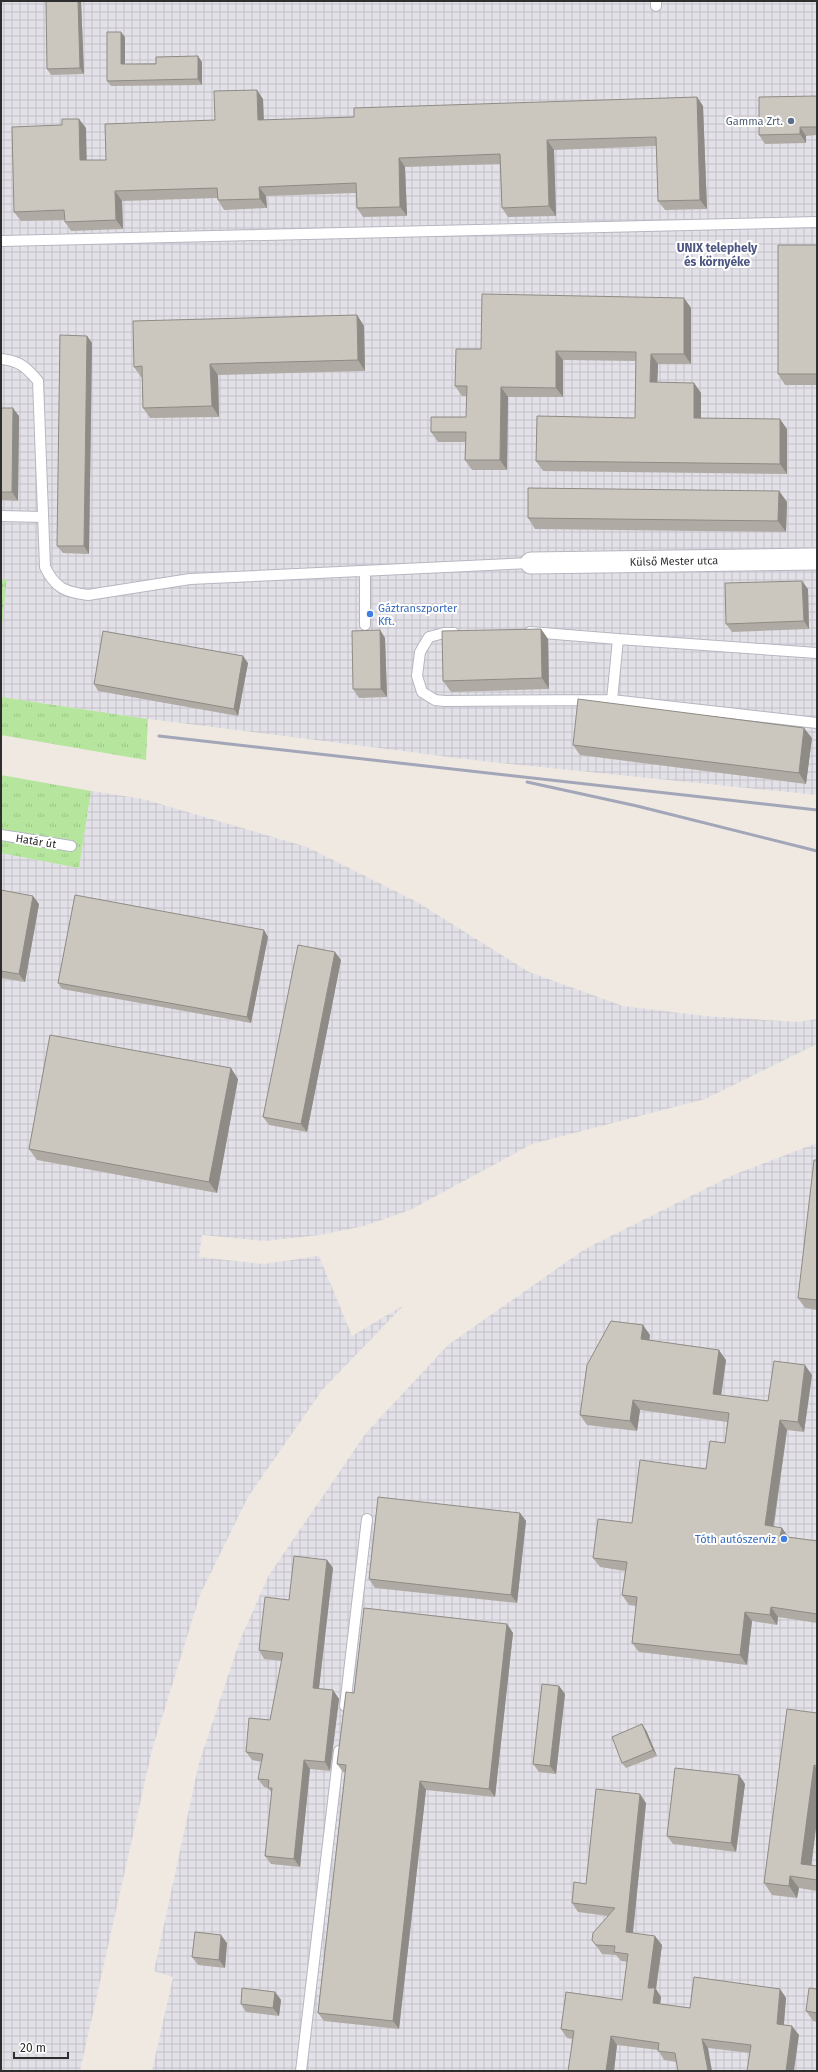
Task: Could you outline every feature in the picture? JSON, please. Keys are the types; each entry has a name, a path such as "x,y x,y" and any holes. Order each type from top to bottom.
{"street":[{"name":"Külső Mester utca","path":"531,563 817,559"}],"lane":[{"path":"2,241 817,222"},
{"path":"1,359 15,361 28,370 38,381 45,567 51,580 60,588 75,593 88,595 190,580 531,563"},
{"path":"1,516 43,517"},
{"path":"365,571 366,626"},
{"path":"522,632 590,635 618,639 817,653"},
{"path":"467,633 444,633 429,637 420,652 417,676 422,692 435,700 612,700 817,723"},
{"path":"612,700 618,639"},
{"name":"Határ út","path":"1,835 71,846"},
{"path":"343,1716 367,1519"},
{"path":"301,2071 340,1740"}],"shaded area":[{"path":"1,1 817,1 817,795 481,761 148,719 1,697 1,636 7,580 1,580"},
{"path":"91,791 143,799 307,847 417,902 529,972 623,1006 705,1016 799,1022 817,1019 817,1044 705,1099 532,1144 410,1210 364,1226 320,1235 265,1241 202,1235 199,1257 264,1264 319,1256 352,1336 404,1305 323,1389 248,1497 200,1595 152,1750 80,2071 1,2071 1,853 79,868"},
{"path":"817,1143 817,2071 152,2071 173,1977 154,1971 199,1763 240,1640 269,1575 366,1433 448,1345 585,1249 733,1175"}],"green space":[{"path":"7,579 1,636 1,580"},
{"path":"1,697 148,719 146,760 1,735"},
{"path":"1,775 91,791 79,868 1,853"}],"building":[{"path":"46,1 78,1 80,68 47,69"},
{"path":"107,32 121,32 121,64 156,64 156,57 198,56 198,79 107,81"},
{"path":"257,90 258,120 354,117 354,108 697,97 700,200 658,201 656,137 547,140 549,206 502,208 500,154 399,158 400,207 357,208 356,183 259,187 260,199 218,200 217,188 115,191 116,220 65,222 64,210 14,212 12,127 62,125 62,119 79,119 80,160 106,160 105,124 215,120 214,91"},
{"name":"Gamma Zrt.","path":"817,96 817,127 800,127 800,134 759,135 759,97"},
{"path":"778,245 817,245 817,374 778,374"},
{"path":"482,294 684,298 684,354 651,354 650,382 694,383 694,418 780,419 780,464 536,461 537,416 635,418 636,352 556,351 556,388 501,387 500,460 465,460 466,432 431,432 431,417 466,417 467,386 455,386 456,349 481,349"},
{"path":"357,315 358,360 210,364 212,406 143,408 142,366 134,367 133,321"},
{"path":"60,335 87,336 84,546 57,546"},
{"path":"1,408 13,408 12,492 1,492"},
{"path":"528,488 779,491 778,521 528,518"},
{"path":"802,581 804,621 726,624 725,583"},
{"path":"541,629 542,678 443,681 442,631"},
{"path":"380,630 381,689 353,689 352,631"},
{"path":"103,631 243,656 234,709 94,684"},
{"path":"578,699 804,728 799,773 573,745"},
{"path":"1,890 33,896 19,974 1,971"},
{"path":"75,895 264,930 247,1017 58,983"},
{"path":"298,945 335,952 301,1124 263,1117"},
{"path":"50,1035 231,1068 209,1182 29,1149"},
{"path":"814,1160 817,1160 817,1300 798,1298"},
{"path":"611,1321 643,1325 641,1339 719,1350 713,1394 768,1401 774,1361 805,1365 798,1422 780,1420 765,1525 782,1528 780,1536 817,1541 817,1614 771,1607 770,1615 745,1612 740,1655 632,1643 637,1597 622,1595 627,1562 593,1558 598,1519 632,1523 640,1460 706,1469 710,1441 725,1443 729,1413 633,1400 630,1421 580,1415 587,1365"},
{"path":"378,1497 520,1513 511,1595 369,1579"},
{"path":"294,1556 327,1560 313,1688 333,1690 325,1762 304,1760 294,1859 265,1856 272,1788 268,1788 269,1780 258,1779 263,1754 246,1752 249,1718 270,1720 283,1653 259,1650 265,1597 289,1600"},
{"path":"364,1608 507,1624 489,1789 420,1781 393,2021 318,2013 346,1765 337,1764 346,1692 354,1693"},
{"path":"542,1684 559,1686 550,1766 533,1764"},
{"path":"787,1709 817,1713 817,1766 814,1765 801,1864 817,1866 817,1880 790,1876 789,1886 764,1883"},
{"path":"642,1724 653,1750 622,1763 612,1737"},
{"path":"675,1768 739,1775 731,1843 667,1836"},
{"path":"596,1789 640,1794 626,1932 655,1936 648,1988 655,1988 653,2003 690,2008 694,1977 780,1989 777,2024 792,2026 786,2071 747,2071 751,2045 702,2039 708,2071 678,2071 675,2053 658,2051 659,2043 611,2036 606,2071 568,2071 574,2031 561,2029 566,1992 622,2000 628,1954 614,1952 615,1946 596,1945 592,1940 593,1933 615,1908 572,1903 574,1882 586,1884"},
{"path":"195,1932 221,1935 219,1960 192,1957"},
{"path":"242,1988 275,1992 273,2008 241,2004"},
{"path":"809,1988 817,1989 817,2013 806,2011"}],"railway":[{"path":"159,736 817,810"},
{"path":"527,782 637,806 817,851"}],"place":[{"name":"Gamma Zrt.","path":"791,121"},
{"name":"Gáztranszporter Kft.","path":"370,614"},
{"name":"Tóth autószerviz","path":"784,1539"}],"district":[{"name":"UNIX telephely és környéke","path":"717,255"}]}
